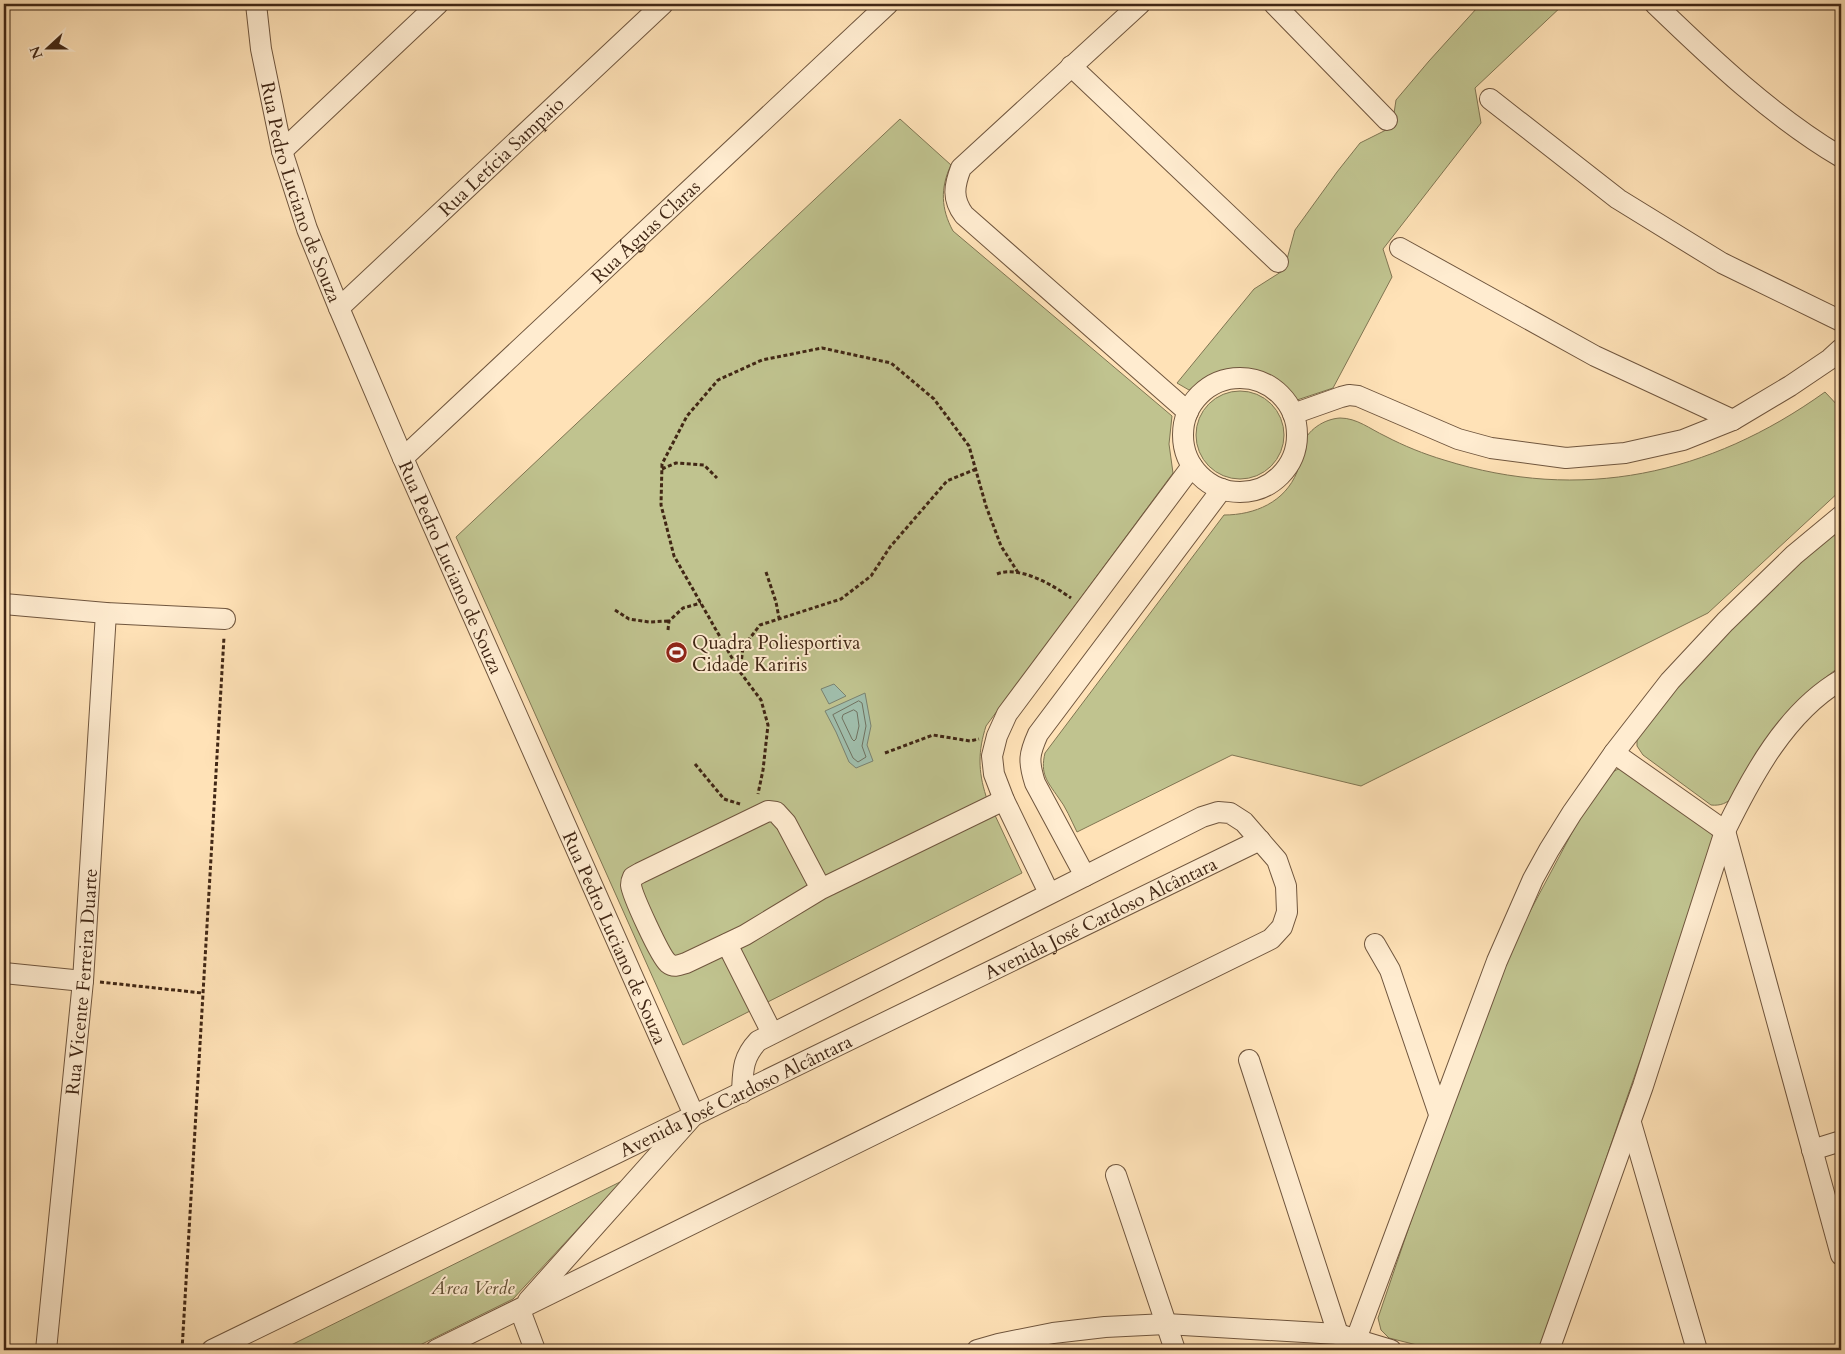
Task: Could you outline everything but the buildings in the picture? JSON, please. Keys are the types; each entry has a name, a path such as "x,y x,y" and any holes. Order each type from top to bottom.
{"street":[{"name":"Rua Pedro Luciano de Souza","path":"256,4 261,49 282,151 307,229 403,458 694,1115"},
{"path":"282,151 438,4"},
{"name":"Rua Letícia Sampaio","path":"339,308 663,4"},
{"path":"1140,4 961,168 954,194 957,206 964,215 1188,412"},
{"path":"1274,4 1387,120"},
{"path":"1655,4 1713,61 1806,136 1841,157"},
{"name":"Rua Águas Claras","path":"403,458 877,7"},
{"path":"1071,66 1278,262"},
{"path":"1490,99 1618,199 1722,263 1841,321"},
{"path":"1400,248 1595,356 1732,420"},
{"path":"1293,414 1341,397 1349,395 1358,396 1458,439 1491,448 1566,458 1624,453 1673,442 1732,420 1790,386 1830,359 1841,349"},
{"path":"1232,379 1252,379 1270,386 1284,398 1293,414 1297,432 1295,451 1287,467 1275,481 1259,489 1240,492 1222,490 1207,480 1192,466 1185,449 1183,430 1188,412 1199,396 1214,384 1232,379"},
{"path":"1049,893 1004,800 994,774 992,756 997,736 1007,714 1192,466"},
{"path":"1085,876 1035,783 1030,766 1030,752 1038,734 1222,490"},
{"path":"1348,1341 1439,1114 1497,961 1533,879 1572,813 1614,753 1670,681 1725,622 1794,555 1841,516"},
{"path":"4,604 106,613 225,619"},
{"name":"Rua Vicente Ferreira Duarte","path":"46,1350 83,980 106,613"},
{"path":"1549,1350 1630,1123 1725,832 1740,800 1776,742 1809,704 1827,688 1841,680"},
{"path":"1614,753 1725,832 1841,1255"},
{"path":"821,889 786,823 776,812 768,811 632,877 631,885 643,916 662,955 669,963 676,966 745,936 821,889 1004,800"},
{"path":"436,1350 1271,939 1282,927 1287,912 1286,886 1277,860 1244,822 1230,813 1218,812 1202,817 758,1040 750,1049 745,1059 742,1093"},
{"name":"Avenida José Cardoso Alcântara","path":"212,1350 1260,840"},
{"path":"727,944 772,1033"},
{"path":"1374,944 1390,970 1439,1114"},
{"path":"4,973 83,980"},
{"path":"1249,1060 1348,1341"},
{"path":"520,1310 694,1115"},
{"path":"1630,1123 1697,1350"},
{"path":"1812,1150 1841,1141"},
{"path":"1116,1175 1175,1350"},
{"path":"520,1310 535,1350"},
{"path":"977,1350 999,1347 1053,1333 1105,1327 1166,1324 1348,1341 1391,1350"}],"path":[{"path":"751,799 759,794 764,770 768,725 761,700 740,672 674,556 661,504 662,464 687,416 718,380 762,360 822,348 891,363 934,399 970,446 986,506 1002,546 1019,574"},
{"path":"662,469 676,463 704,465 717,478"},
{"path":"740,672 743,647 760,625 841,599 871,576 890,547 947,481 976,469"},
{"path":"997,574 1006,570 1053,585 1085,609"},
{"path":"766,572 779,618"},
{"path":"615,610 629,619 649,622 669,621 683,608 701,603"},
{"path":"182,1350 225,619"},
{"path":"668,630 669,621"},
{"path":"885,753 933,736 970,741 997,736"},
{"path":"695,764 724,799 743,805"},
{"path":"83,980 202,993"}],"green space":[{"path":"1485,4 1564,4 1475,88 1481,123 1383,249 1392,277 1333,388 1297,400 1272,381 1259,375 1245,372 1217,375 1189,390 1177,383 1254,289 1284,270 1295,230 1337,172 1360,143 1392,127 1396,100 1477,8"},
{"path":"900,119 951,165 945,182 943,198 946,215 953,231 1172,416 1169,444 1173,473 986,726 981,744 980,761 983,787 1022,873 683,1045 456,537"},
{"path":"1240,391 1257,395 1271,404 1280,418 1284,435 1280,452 1271,466 1257,475 1240,479 1223,475 1209,466 1200,452 1196,435 1200,418 1209,404 1223,395"},
{"path":"1825,392 1841,409 1841,490 1708,613 1361,786 1232,755 1077,832 1064,805 1048,782 1043,766 1045,753 1224,515 1258,509 1277,499 1292,482 1297,472 1304,440 1312,430 1322,423 1346,418 1422,452 1444,460 1495,473 1545,479 1594,479 1642,473 1690,461 1736,444 1781,421"},
{"path":"1841,526 1841,666 1808,693 1779,724 1754,759 1733,797 1723,804 1711,805 1643,755 1637,746 1637,737 1666,697 1757,599"},
{"path":"1618,769 1624,770 1712,833 1714,848 1541,1350 1437,1350 1389,1338 1381,1330 1378,1318 1456,1089 1519,932 1575,827 1606,776"},
{"name":"Área Verde","path":"622,1181 513,1299 410,1350 281,1350"}],"water":[{"path":"834,684 846,696 829,704 821,689"},
{"path":"865,693 871,726 867,745 873,761 856,768 849,762 825,711"}],"place":[{"name":"Quadra Poliesportiva Cidade Kariris","path":"676,653"}]}
